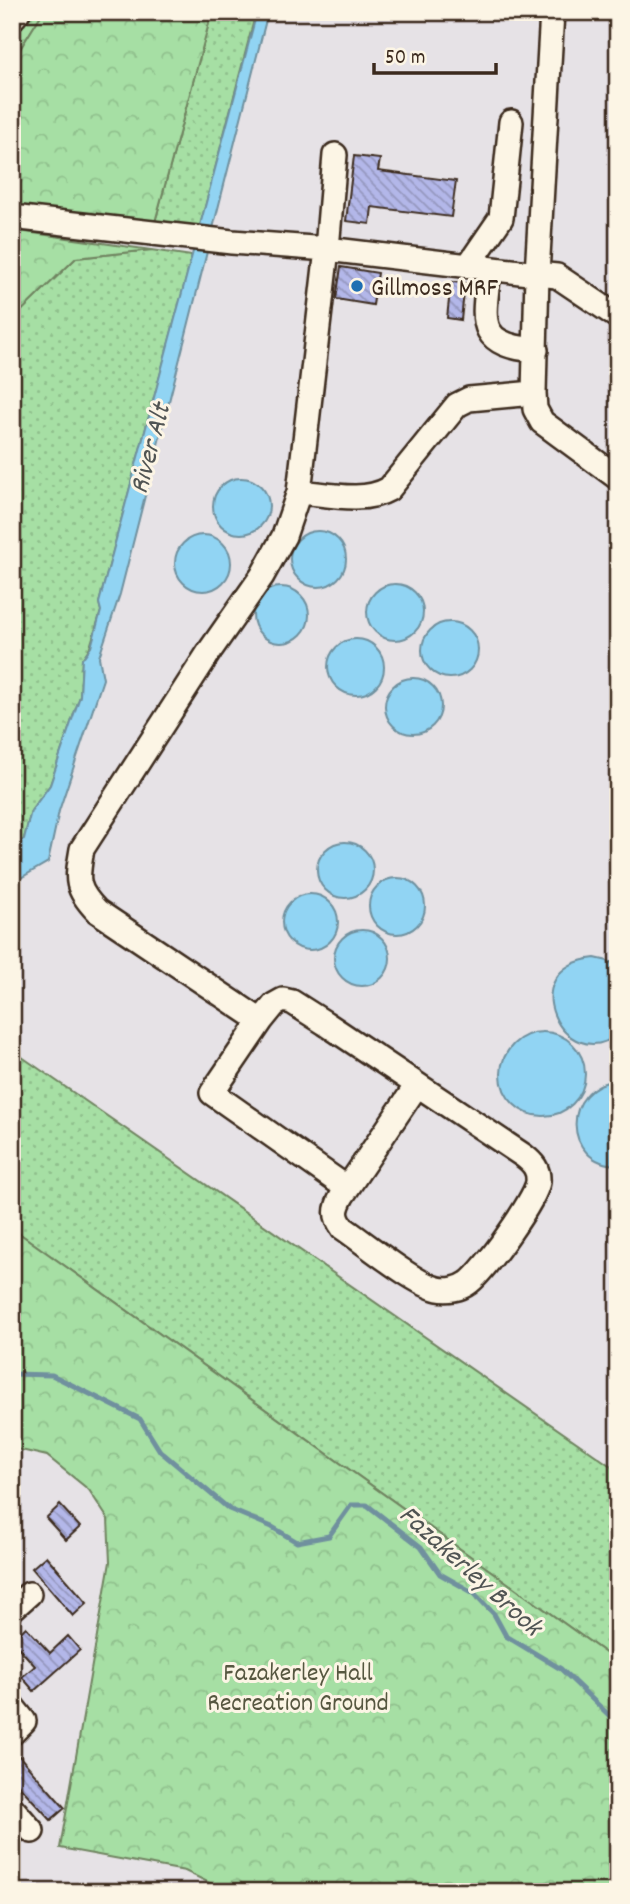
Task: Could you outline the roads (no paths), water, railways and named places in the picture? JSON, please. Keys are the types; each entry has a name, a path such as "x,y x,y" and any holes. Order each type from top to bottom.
{"street":[{"path":"12,19 18,12"},
{"path":"552,12 537,274 535,409 542,422 618,478"},
{"path":"511,122 501,218 479,268 489,332 498,341 514,348 536,349"},
{"path":"261,1021 97,911 82,896 77,881 82,849 211,649 262,576 284,536 299,492 335,155"},
{"path":"12,217 557,276 618,317"},
{"path":"299,492 377,496 389,489 457,405 469,399 534,393"},
{"path":"347,1188 212,1093 261,1021 274,1005 283,1000 292,1002 418,1085 533,1163 537,1171 538,1185 528,1204 478,1276 453,1289 438,1289 421,1282 343,1228 337,1220 335,1209 418,1085"},
{"path":"12,1808 32,1831"}],"water":[{"name":"River Alt","path":"257,12 268,12 120,594 99,657 103,679 59,811 48,862 12,883 12,851 24,839 31,811 50,785 80,696 82,659 91,647 101,611 99,603"},
{"path":"235,478 247,478 257,482 265,490 269,506 265,522 257,530 247,534 235,534 225,530 217,522 213,512 213,500 217,490 225,482"},
{"path":"312,531 324,531 334,535 342,543 346,559 342,575 334,583 324,587 312,587 302,583 294,575 290,565 290,553 294,543 302,535"},
{"path":"197,535 209,535 219,539 227,547 231,563 227,579 219,587 209,591 197,591 187,587 179,579 175,569 175,557 179,547 187,539"},
{"path":"389,584 401,584 411,588 419,596 423,612 419,628 411,636 401,640 389,640 379,636 371,628 367,618 367,606 371,596 379,588"},
{"path":"275,587 287,587 297,591 305,599 309,615 305,631 297,639 287,643 275,643 265,639 257,631 253,621 253,609 257,599 265,591"},
{"path":"444,622 456,622 466,626 474,634 478,650 474,666 466,674 456,678 444,678 434,674 426,666 422,656 422,644 426,634 434,626"},
{"path":"350,639 362,639 372,643 380,651 384,667 380,683 372,691 362,695 350,695 340,691 332,683 328,673 328,661 332,651 340,643"},
{"path":"407,678 419,678 429,682 437,690 441,706 437,722 429,730 419,734 407,734 397,730 389,722 385,712 385,700 389,690 397,682"},
{"path":"339,842 351,842 361,846 369,854 373,870 369,886 361,894 351,898 339,898 329,894 321,886 317,876 317,864 321,854 329,846"},
{"path":"391,878 403,878 413,882 421,890 425,906 421,922 413,930 403,934 391,934 381,930 373,922 369,912 369,900 373,890 381,882"},
{"path":"304,894 316,894 326,898 334,906 338,922 334,938 326,946 316,950 304,950 294,946 286,938 282,928 282,916 286,906 294,898"},
{"path":"356,930 368,930 378,934 386,942 390,958 386,974 378,982 368,986 356,986 346,982 338,974 334,964 334,952 338,942 346,934"},
{"path":"595,958 618,966 618,1034 598,1043 580,1042 565,1031 554,1015 551,997 555,980 569,966"},
{"path":"535,1032 551,1032 567,1039 578,1050 585,1066 582,1090 573,1104 551,1116 535,1116 519,1109 508,1098 501,1082 501,1066 508,1050 519,1039"},
{"path":"618,1080 618,1165 600,1162 587,1153 579,1140 576,1125 578,1110 586,1096 599,1085"}],"waterway":[{"name":"Fazakerley Brook","path":"12,1374 52,1375 140,1419 160,1451 229,1509 272,1527 297,1542 329,1536 351,1505 367,1505 421,1547 440,1574 474,1593 494,1614 506,1636 561,1669 618,1724"}],"place":[{"name":"Gillmoss MRF","path":"357,286"}],"park label":[{"name":"Fazakerley Hall Recreation Ground","path":"298,1686"}]}
